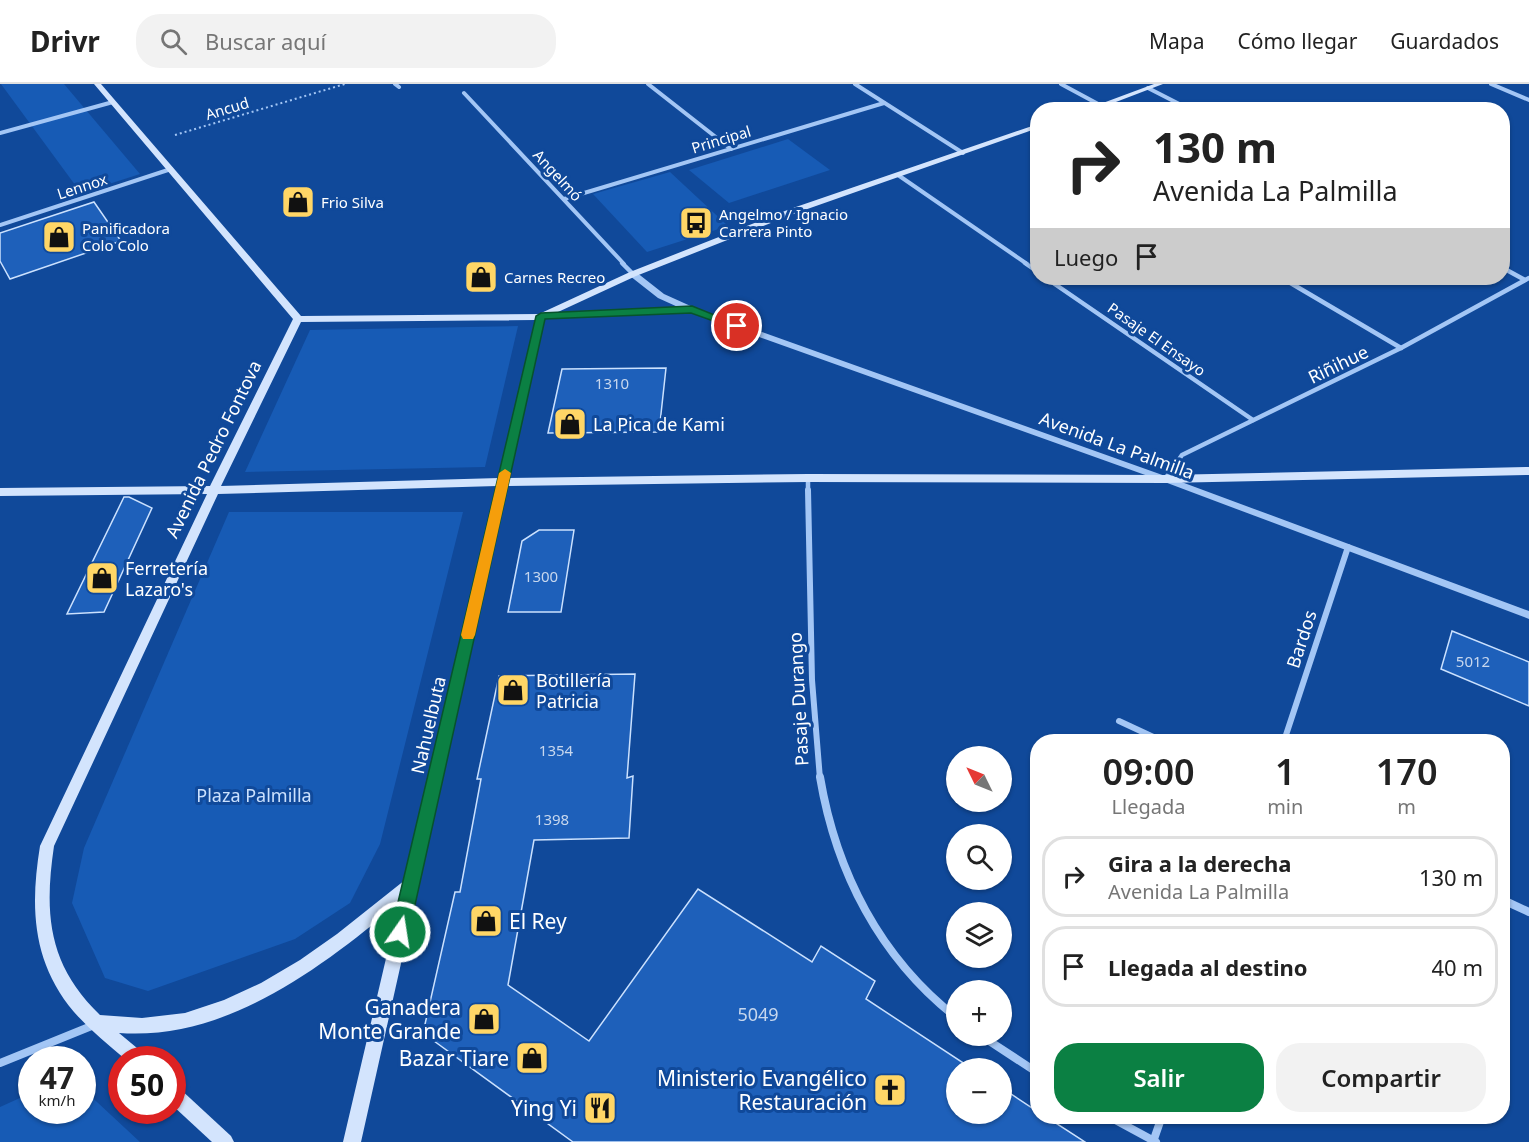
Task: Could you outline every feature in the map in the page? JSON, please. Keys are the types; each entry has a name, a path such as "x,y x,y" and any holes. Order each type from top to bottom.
{"main road":[{"path":"97,84 298,319 541,316 633,274 793,211 1030,132"},
{"path":"1108,102 1160,84"},
{"name":"Nahuelbuta","path":"352,1142 541,316"},
{"name":"Avenida Pedro Fontova","path":"123,1046 75,1000 57,972 45,941 40,911 41,878 47,846 214,490 298,319"},
{"path":"0,492 214,490 503,482 808,478 1165,479 1529,471"},
{"path":"99,1023 141,1028 172,1025 205,1016 237,1003 310,962 363,924 410,885"},
{"path":"186,1106 225,1142"}],"street":[{"path":"648,84 731,149"},
{"path":"855,84 963,153"},
{"path":"1061,84 1094,102"},
{"path":"1491,84 1529,100"},
{"path":"1148,88 1175,102"},
{"name":"Angelmó","path":"464,93 633,274"},
{"path":"0,133 113,102"},
{"name":"Principal","path":"564,199 884,103"},
{"name":"Lennox","path":"0,225 171,169"},
{"path":"898,175 1030,266"},
{"path":"1510,271 1527,279"},
{"name":"Avenida La Palmilla","path":"633,274 661,296 692,309 1165,479 1529,615"},
{"name":"Riñihue","path":"1165,479 1182,455 1401,348 1527,279"},
{"name":"Pasaje El Ensayo","path":"1056,285 1253,420"},
{"path":"1294,285 1401,348"},
{"name":"Avenida La Palmilla","path":"541,316 692,309"},
{"name":"Pasaje Durango","path":"808,478 812,726 823,800 837,854 856,898 882,941 914,978 946,1008"},
{"name":"Bardos","path":"1286,734 1348,547"},
{"path":"1119,721 1147,734"},
{"path":"1510,903 1529,912"},
{"path":"0,1063 99,1023"},
{"path":"997,1046 1030,1068"},
{"path":"1122,1124 1154,1142 1160,1124"}],"path":[{"name":"Ancud","path":"149,143 345,84"}],"green space":[{"path":"1,84 64,84 140,174 81,193"},
{"path":"788,139 830,170 729,203 689,170"},
{"path":"670,172 728,226 647,252 593,194"},
{"path":"518,326 485,467 245,472 310,330"},
{"name":"Plaza Palmilla","path":"229,512 463,512 380,844 350,903 295,939 148,991 105,978 72,903 84,848"},
{"path":"18,1099 18,1124 96,1124 96,1101 108,1112 108,1124 121,1124 140,1142 0,1142 0,1107"}],"building":[{"name":"Panificadora Colo Colo","path":"94,202 121,241 10,279 0,261 0,233"},
{"path":"666,368 659,432 548,433 562,369"},
{"name":"Ferretería Lazaro's","path":"124,497 129,497 152,508 104,612 67,614"},
{"path":"539,530 574,530 561,612 508,612 522,541"},
{"path":"1452,631 1529,662 1529,706 1441,669"},
{"path":"635,674 627,778 633,776 629,838 534,840 508,985 589,1041 698,889 812,962 821,946 875,981 866,999 956,1058 946,1058 946,1124 1012,1124 1012,1095 1030,1107 1030,1124 1057,1124 1085,1142 573,1142 423,1033 455,892 460,892 481,779 477,779 499,676"}],"slow traffic":[{"path":"468,635 505,473"}],"place":[{"name":"Frio Silva","path":"298,202"},
{"name":"Angelmo / Ignacio Carrera Pinto","path":"696,223"},
{"name":"Panificadora Colo Colo","path":"59,237"},
{"name":"Carnes Recreo","path":"481,277"},
{"name":"La Pica de Kami","path":"570,424"},
{"name":"Ferretería Lazaro's","path":"102,578"},
{"name":"Botillería Patricia","path":"513,690"},
{"name":"El Rey","path":"486,921"},
{"name":"Ganadera Monte Grande","path":"484,1019"},
{"name":"Bazar Tiare","path":"532,1058"},
{"name":"Ministerio Evangélico Restauración","path":"890,1090"},
{"name":"Ying Yi","path":"600,1108"}],"route":[{"path":"400,932 541,316 692,309 737,326"}]}
